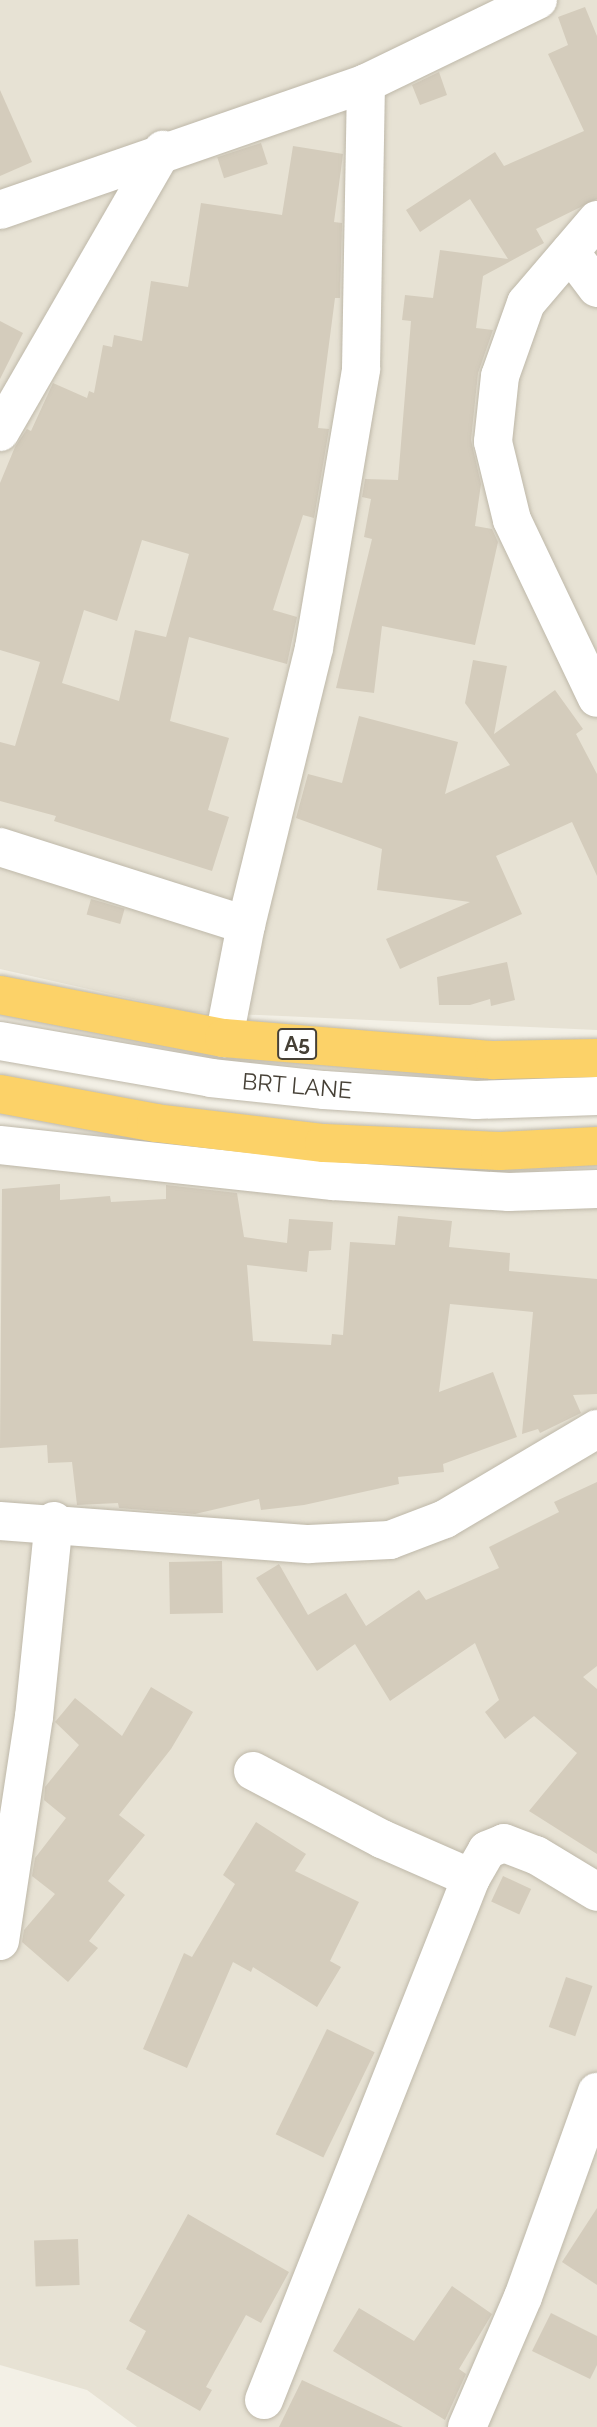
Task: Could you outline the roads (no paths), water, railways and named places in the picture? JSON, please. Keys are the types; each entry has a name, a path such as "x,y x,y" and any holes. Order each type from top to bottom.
{"highway":[{"name":"A5","path":"0,995 224,1038 494,1060 597,1058"},
{"path":"0,1094 156,1123 324,1143 500,1151 597,1146"}],"street":[{"path":"0,209 163,150 366,83 538,0"},
{"path":"224,1038 246,925 314,648 361,369 366,83"},
{"path":"0,432 163,150"},
{"path":"597,220 526,303 511,336 500,376 494,442 512,520 597,698"},
{"path":"570,253 597,288"},
{"path":"0,847 246,925"},
{"name":"BRT LANE","path":"0,1041 211,1078 324,1090 477,1100 597,1096"},
{"path":"0,1145 333,1181 509,1192 597,1189"},
{"path":"0,1521 54,1521 309,1544 390,1540 445,1519 597,1429"},
{"path":"0,1941 34,1717 54,1521"},
{"path":"253,1771 382,1839 471,1878"},
{"path":"264,2400 471,1878 487,1850 504,1843 536,1855 597,1892"},
{"path":"467,2427 523,2297 597,2092"}]}
